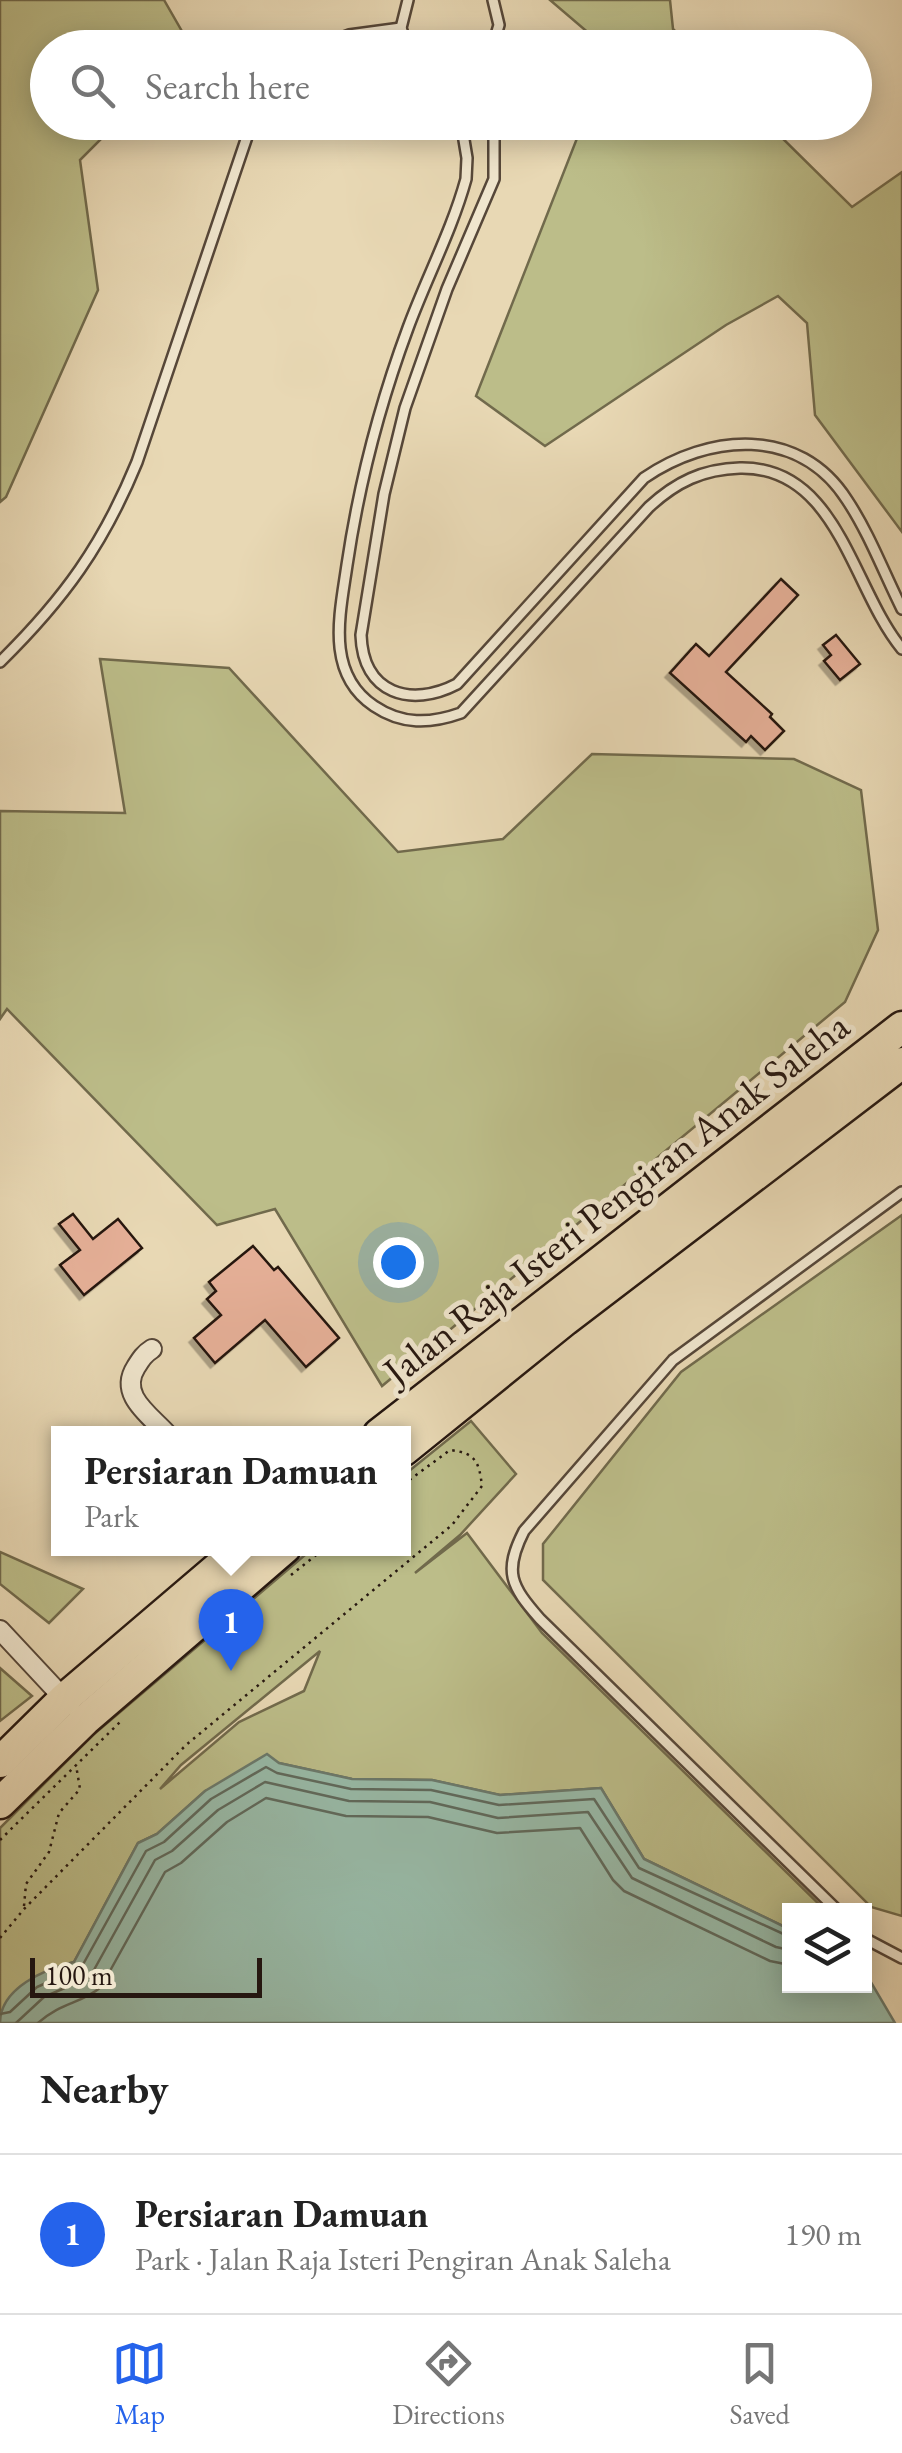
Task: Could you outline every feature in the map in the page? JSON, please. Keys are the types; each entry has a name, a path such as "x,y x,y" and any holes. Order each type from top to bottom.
{"main road":[{"name":"Jalan Raja Isteri Pengiran Anak Saleha","path":"388,1426 902,1027"},
{"name":"Jalan Raja Isteri Pengiran Anak Saleha","path":"411,1444 565,1320 902,1063"},
{"path":"0,1803 75,1710 234,1556"},
{"path":"0,1762 285,1564"}],"street":[{"path":"152,1350 146,1352 131,1375 130,1386 132,1397 159,1426"},
{"path":"0,1630 75,1710"}],"lane":[{"path":"387,30 402,28 408,0"},
{"path":"492,0 497,30"},
{"path":"0,662 73,581 116,513 137,462 246,140"},
{"path":"464,140 466,178 384,395 352,526 338,645 354,686 376,708 406,721 444,719 461,713 649,507 683,481 725,468 748,468 778,475 814,498 828,516 886,630 902,649"},
{"path":"494,140 494,179 414,380 384,494 361,635 361,649 372,672 390,690 416,698 457,684 644,478 689,454 721,445 781,450 817,468 846,497 902,609"},
{"path":"830,1903 540,1618 517,1593 511,1571 514,1550 524,1531 673,1360 902,1192"},
{"path":"872,1942 902,1958"}],"path":[{"path":"0,1938 186,1744 452,1524 482,1486 479,1462 469,1452 450,1450 411,1479"},
{"path":"0,1840 130,1712"},
{"path":"24,1909 26,1884 49,1852 60,1814 80,1789 76,1764"}],"green space":[{"path":"0,0 164,0 181,30 30,30 30,140 100,140 80,160 98,290 6,497 0,502"},
{"path":"550,0 670,0 674,30 585,30"},
{"path":"576,140 784,140 852,207 902,172 902,532 815,415 807,323 778,296 726,325 545,446 476,396"},
{"path":"100,659 229,668 398,852 503,839 592,754 794,759 861,790 878,930 845,1002 382,1386 275,1209 217,1225 7,1009 0,1019 0,811 125,813"},
{"path":"902,1215 902,1916 867,1903 543,1580 543,1544 681,1372"},
{"path":"471,1421 516,1474 460,1535 415,1573 467,1533 542,1633 818,1903 782,1903 782,1926 644,1859 601,1788 500,1795 432,1780 352,1779 279,1763 205,1791 157,1834 138,1843 74,1962 31,1981 0,2015 0,1828 93,1735 304,1556 411,1556 411,1469","holes":["320,1651 304,1691 239,1722 160,1789 181,1765"]},
{"path":"0,1552 83,1589 49,1623 0,1584"},
{"path":"0,1668 32,1696 0,1721"}],"water":[{"path":"267,1754 279,1763 352,1779 432,1780 500,1795 601,1788 644,1859 782,1926 782,1993 872,1993 872,1984 895,2023 0,2023 7,2000 16,1990 38,1975 74,1962 138,1843 157,1834 205,1791"}],"building":[{"path":"781,579 798,595 726,672 772,714 770,717 784,731 765,750 751,736 746,742 670,673 696,644 709,656"},
{"path":"836,635 860,664 840,680 824,661 831,655 823,645"},
{"path":"73,1214 93,1239 118,1219 142,1248 84,1295 60,1265 80,1250 59,1224"},
{"path":"253,1246 274,1270 278,1267 339,1338 306,1367 265,1320 215,1363 194,1338 221,1315 207,1299 216,1291 209,1282"}],"place":[{"name":"Persiaran Damuan","path":"231,1671"}]}
